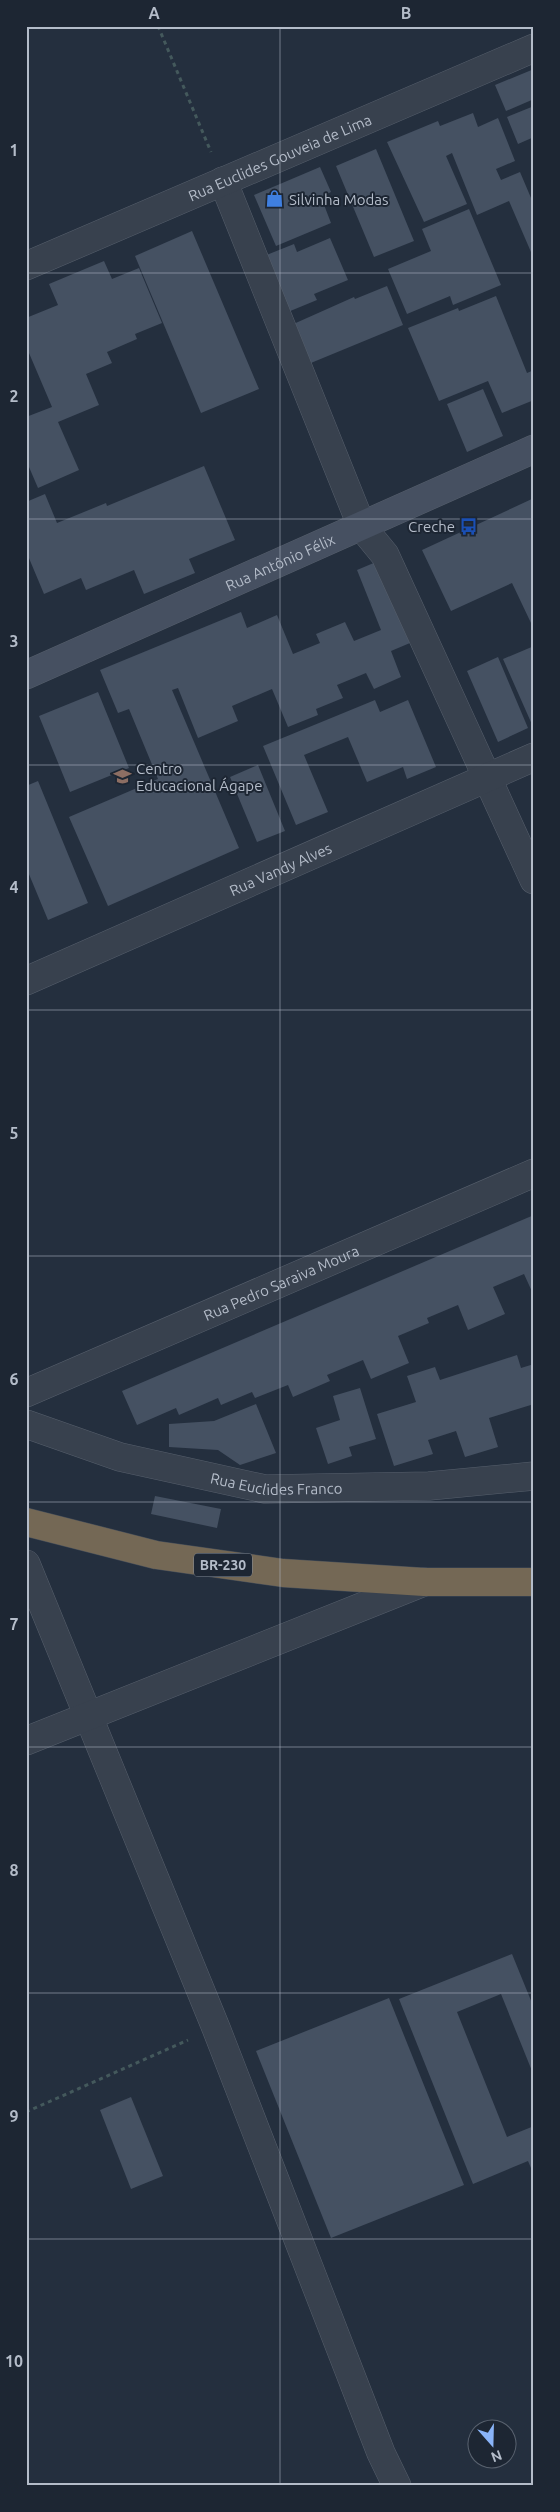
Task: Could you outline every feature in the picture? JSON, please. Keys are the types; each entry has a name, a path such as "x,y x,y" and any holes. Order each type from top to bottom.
{"highway":[{"name":"BR-230","path":"26,1522 156,1555 283,1573 424,1582 534,1582"}],"main road":[{"name":"Rua Antônio Félix","path":"26,675 534,449"}],"street":[{"name":"Rua Euclides Gouveia de Lima","path":"26,266 534,48"},
{"path":"223,181 362,526 385,555 534,880"},
{"name":"Rua Vandy Alves","path":"26,981 534,757"},
{"name":"Rua Pedro Saraiva Moura","path":"26,1393 534,1172"},
{"name":"Rua Euclides Franco","path":"26,1424 120,1457 265,1489 429,1486 534,1476"},
{"path":"26,1564 216,2028 381,2453 398,2486"},
{"path":"26,1741 88,1714 424,1582"}],"path":[{"path":"158,26 223,181"},
{"path":"26,2112 216,2028"}],"building":[{"path":"534,69 534,99 506,111 495,85"},
{"path":"534,106 534,137 518,144 507,117"},
{"path":"473,113 478,127 498,118 515,161 496,169 501,180 520,172 534,205 534,259 509,201 477,215 452,153 446,156 467,204 424,222 387,142 438,121 440,126"},
{"path":"376,149 414,241 374,257 336,166"},
{"path":"320,167 331,192 321,197 331,223 276,246 254,195"},
{"path":"469,209 501,285 453,305 450,296 407,314 388,269 431,251 422,229"},
{"path":"192,231 259,389 201,413 135,256"},
{"path":"330,238 348,280 314,294 317,300 283,314 259,258 294,244 297,252"},
{"path":"104,261 112,279 139,268 162,323 135,334 137,339 107,352 112,363 86,374 99,405 58,422 79,470 38,488 26,460 26,417 52,407 26,346 26,318 58,305 49,284"},
{"path":"387,286 403,325 306,365 289,326 354,297 355,299"},
{"path":"496,296 527,373 534,370 534,400 502,413 488,381 439,401 408,328 458,308 459,311"},
{"path":"483,389 503,436 467,452 447,404"},
{"path":"204,466 235,540 189,559 195,573 144,594 134,570 86,590 81,578 44,594 26,551 26,502 45,494 57,523 106,503 107,506"},
{"path":"534,498 534,622 531,623 512,583 451,611 422,550"},
{"path":"376,562 410,643 391,651 401,677 374,689 366,673 337,685 343,698 316,709 318,715 288,727 272,689 232,706 238,721 198,738 178,688 172,690 239,848 108,906 69,817 158,779 129,709 118,713 100,670 241,612 247,628 277,615 293,654 320,643 316,634 345,622 354,641 381,630 357,570"},
{"path":"534,646 534,729 503,659"},
{"path":"498,657 528,728 498,742 467,671"},
{"path":"98,692 129,768 70,792 39,716"},
{"path":"375,700 380,712 408,700 436,767 407,779 403,767 367,782 348,737 304,755 328,812 296,825 263,746"},
{"path":"258,765 285,831 257,842 230,777"},
{"path":"38,781 88,903 48,920 26,867 26,786"},
{"path":"534,1215 534,1296 524,1274 493,1287 505,1314 468,1330 458,1305 427,1318 429,1323 398,1336 409,1363 371,1379 363,1360 327,1375 330,1381 293,1397 288,1385 255,1398 252,1392 221,1405 218,1398 179,1415 176,1408 137,1425 122,1391"},
{"path":"517,1355 521,1368 534,1364 534,1404 489,1418 498,1447 465,1457 456,1431 428,1440 433,1454 394,1466 377,1414 416,1402 407,1376 435,1367 440,1380"},
{"path":"360,1388 376,1439 349,1447 352,1456 328,1464 316,1428 340,1420 333,1396"},
{"path":"256,1404 276,1453 240,1465 218,1450 169,1447 169,1424 214,1421"},
{"path":"155,1496 221,1509 217,1528 151,1514"},
{"path":"512,1954 534,2008 534,2076 501,1994 457,2012 507,2137 534,2126 534,2175 528,2161 473,2184 399,1999"},
{"path":"389,1998 464,2185 331,2238 256,2051"},
{"path":"131,2097 163,2176 131,2189 100,2110"}],"place":[{"name":"Silvinha Modas","path":"275,199"},
{"name":"Creche","path":"469,526"},
{"name":"Centro Educacional Ágape","path":"122,777"}]}
